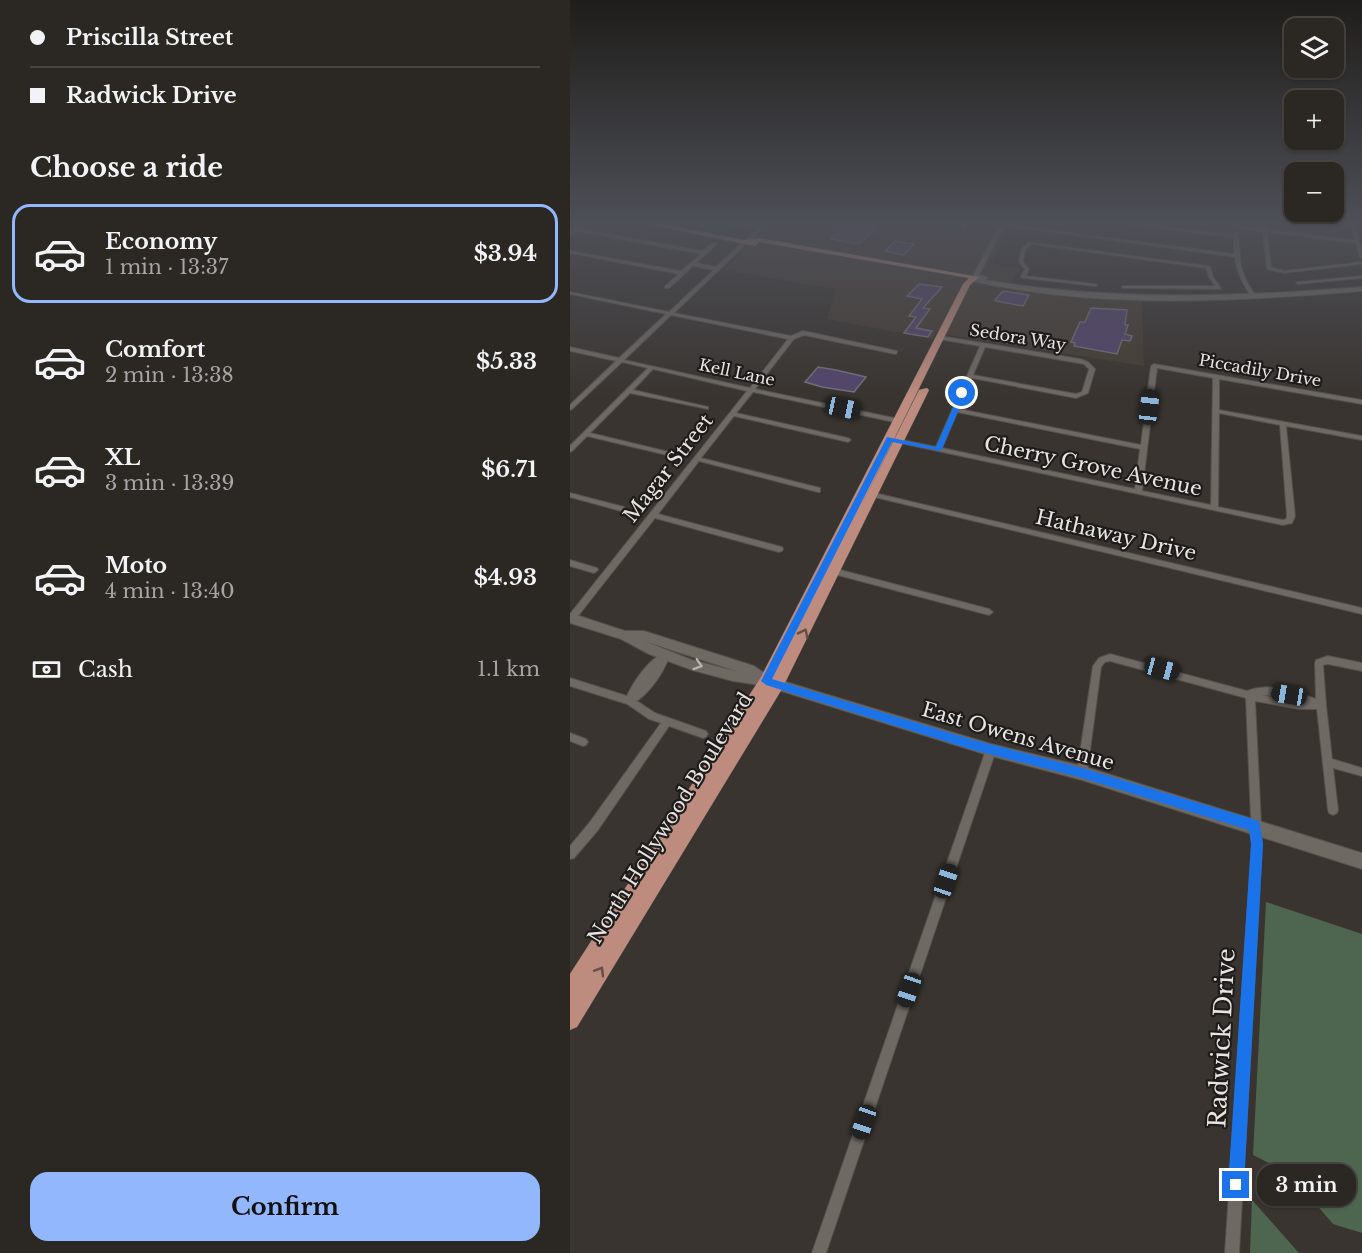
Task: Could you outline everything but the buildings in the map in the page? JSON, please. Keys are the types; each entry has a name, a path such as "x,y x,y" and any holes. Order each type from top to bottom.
{"main road":[{"name":"North Hollywood Boulevard","path":"570,1020 771,683 958,311 975,286 974,281"},
{"path":"990,281 1137,297 1254,297 1362,289"},
{"name":"North Hollywood Boulevard","path":"894,440 898,421 944,339"},
{"name":"East Owens Avenue","path":"571,618 625,636 639,646 744,680 771,683 991,750 1082,773 1255,825 1362,861"},
{"name":"East Owens Avenue","path":"625,636 644,636 750,670 771,683"},
{"name":"North Hollywood Boulevard","path":"570,993 771,683"}],"street":[{"path":"667,286 672,281"},
{"path":"570,408 704,281"},
{"path":"1063,281 1095,285"},
{"path":"1124,287 1219,288 1214,281"},
{"path":"1243,281 1254,297"},
{"path":"1296,281 1300,285 1324,281"},
{"path":"570,293 792,338 803,333 895,352"},
{"name":"Magar Street","path":"571,618 792,338"},
{"name":"Sedora Way","path":"944,339 1080,361 1090,365 1092,369 1086,393 1081,395 970,376"},
{"path":"938,450 983,345"},
{"name":"Kell Lane","path":"570,349 898,421"},
{"name":"Piccadily Drive","path":"1144,448 1154,366 1362,402"},
{"path":"570,450 652,367"},
{"path":"1214,509 1215,376"},
{"path":"629,391 706,408"},
{"path":"955,410 1144,448 1138,493"},
{"path":"1215,411 1362,438"},
{"path":"732,414 848,440"},
{"name":"Cherry Grove Avenue","path":"894,440 1283,523 1289,521 1291,516 1283,423"},
{"path":"585,434 667,453"},
{"path":"697,459 818,490"},
{"name":"Hathaway Drive","path":"868,493 1362,610"},
{"path":"570,495 621,509"},
{"path":"653,515 779,549"},
{"path":"570,563 594,570"},
{"path":"829,570 989,612"},
{"path":"630,701 644,691 662,667 666,655"},
{"path":"1082,773 1097,666 1102,660 1118,658 1250,693 1266,700 1299,705 1321,705"},
{"path":"1333,810 1321,705 1319,663 1328,660 1362,667"},
{"path":"570,694 574,683 630,701 652,716 704,734"},
{"name":"Radwick Drive","path":"1232,1253 1257,844 1250,693"},
{"path":"570,854 594,826 667,722"},
{"path":"570,737 583,742"},
{"path":"819,1253 991,750"},
{"path":"1327,762 1362,772"}],"shaded area":[{"path":"791,281 1012,281 1007,288 1142,301 1144,366 936,333 933,339 827,319 835,289"}],"green space":[{"path":"1266,902 1362,934 1362,1233 1333,1224 1289,1173 1253,1155"},
{"path":"1252,1200 1299,1253 1250,1253"}],"route":[{"path":"962,393 938,450 889,439 766,681 970,744 1082,773 1255,825 1257,844 1236,1185"}]}
